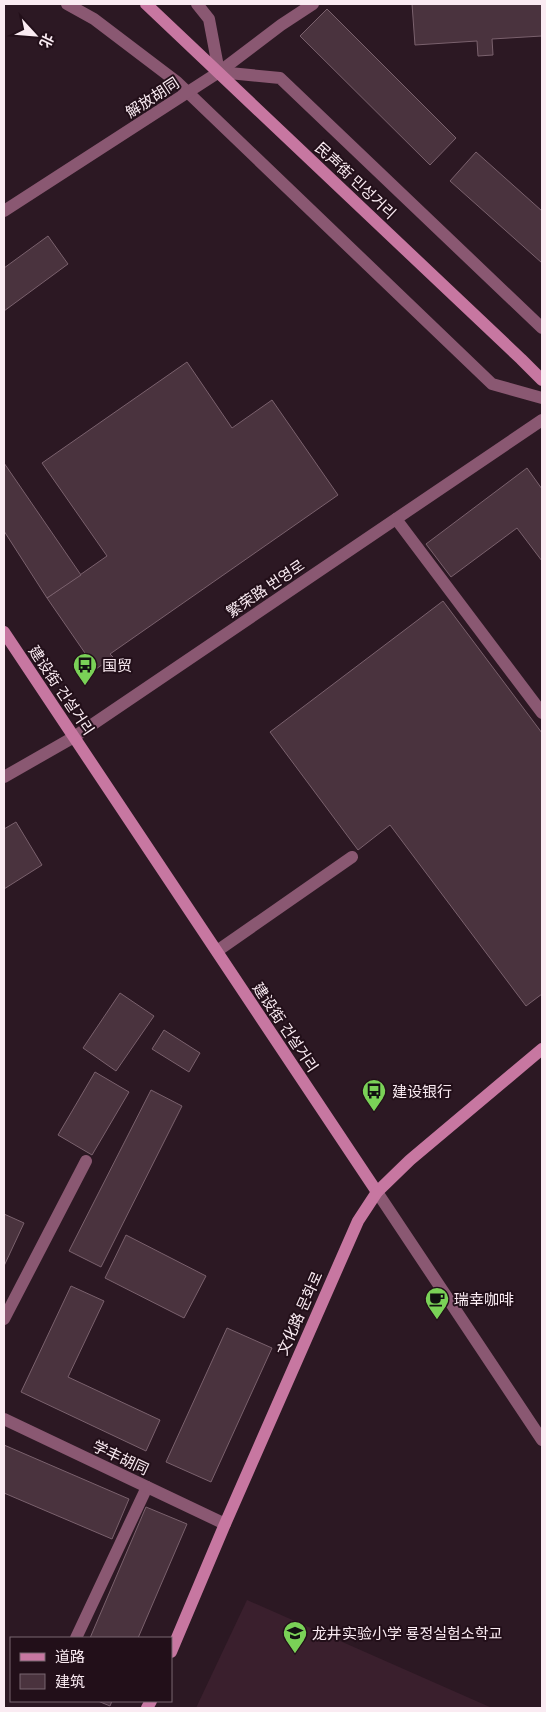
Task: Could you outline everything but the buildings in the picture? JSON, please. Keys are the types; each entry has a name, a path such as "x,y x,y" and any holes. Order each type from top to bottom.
{"street":[{"path":"67,4 94,19 188,93 492,384 542,398"},
{"name":"民声街 민성거리","path":"146,4 542,380"},
{"path":"197,4 209,19 219,72 280,78 542,328"},
{"name":"解放胡同","path":"4,211 188,93 281,25 314,4"},
{"name":"繁荣路 번영로","path":"4,777 74,737 542,420"},
{"path":"396,519 542,712"},
{"name":"建设街 건설거리","path":"4,632 542,1440"},
{"path":"216,951 352,857"},
{"name":"文化路 문화로","path":"172,1650 358,1221 377,1192 410,1160 542,1049"},
{"path":"4,1319 86,1161"},
{"name":"学丰胡同","path":"4,1419 225,1524"},
{"path":"76,1637 147,1487"}],"shaded area":[{"name":"龙井实验小学 룡정실험소학교","path":"247,1600 492,1708 196,1708"}],"place":[{"name":"国贸","path":"85,686"},
{"name":"建设银行","path":"374,1112"},
{"name":"瑞幸咖啡","path":"437,1320"},
{"name":"龙井实验小学 룡정실험소학교","path":"295,1654"}]}
